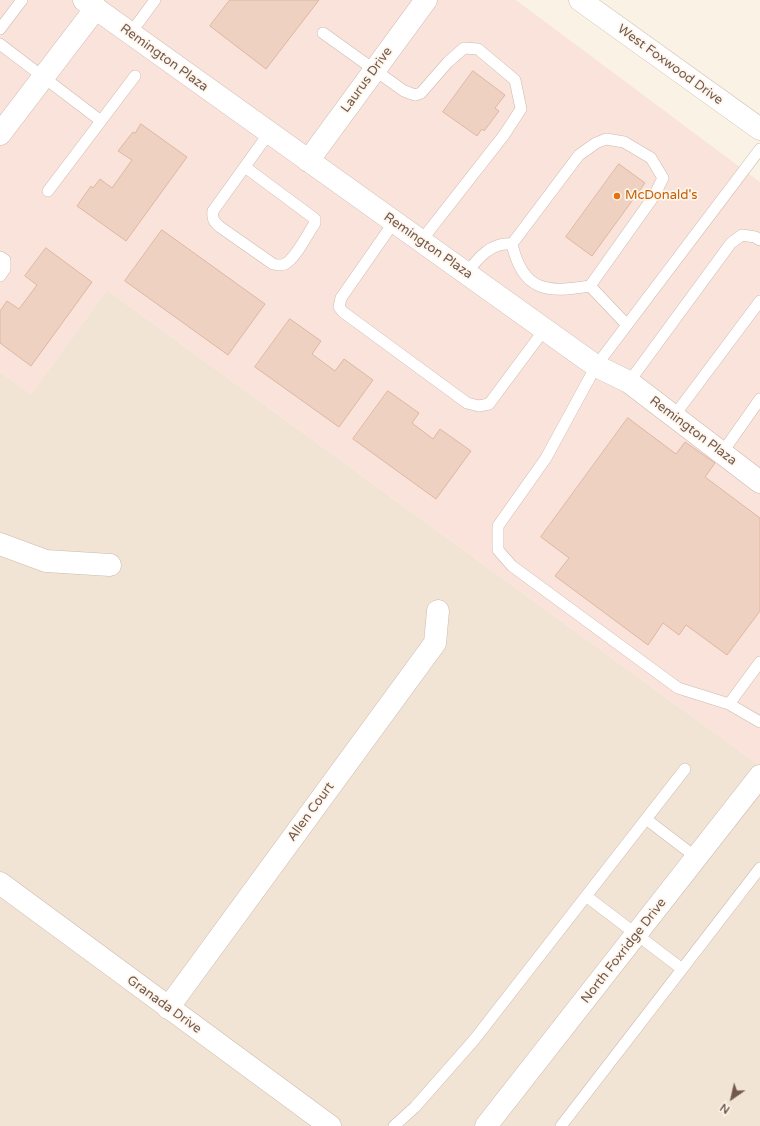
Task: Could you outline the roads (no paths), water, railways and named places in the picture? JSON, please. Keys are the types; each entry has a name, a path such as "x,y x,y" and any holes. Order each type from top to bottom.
{"street":[{"name":"Laurus Drive","path":"308,161 426,0"},
{"name":"West Foxwood Drive","path":"580,0 760,129"},
{"name":"Remington Plaza","path":"0,134 43,78 90,4 544,330 596,366 629,382 760,482"},
{"path":"0,544 46,561 110,565"},
{"name":"Allen Court","path":"168,1008 435,643 438,611"},
{"name":"North Foxridge Drive","path":"486,1126 638,934 760,776"},
{"name":"Granada Drive","path":"0,883 330,1126"}],"lane":[{"path":"0,29 22,0"},
{"path":"130,34 155,0"},
{"path":"323,33 404,91 415,95 421,93 448,62 464,48 478,49 515,80 521,109 504,135 421,241"},
{"path":"0,44 101,121"},
{"path":"48,191 135,76"},
{"path":"245,167 315,219 315,223 291,258 285,264 280,266 273,264 214,221 213,211 269,133"},
{"path":"606,139 624,142 651,158 663,178 654,196 590,286 554,290 533,283 521,271 512,244 579,155 596,143 606,139"},
{"path":"760,149 596,366 546,458 498,526 498,550 512,566 678,688 729,704 760,722"},
{"path":"394,222 341,298 340,307 343,312 467,403 479,406 489,404 544,330"},
{"path":"629,382 731,243 742,235 755,236 760,240"},
{"path":"466,274 475,262 488,251 503,243 512,244"},
{"path":"0,257 5,260 5,269 0,276"},
{"path":"590,286 627,325"},
{"path":"674,416 760,301"},
{"path":"722,453 760,399"},
{"path":"729,704 760,662"},
{"path":"394,1126 415,1107 466,1050 685,769"},
{"path":"646,819 697,858"},
{"path":"562,1126 760,868"},
{"path":"586,896 638,934 682,969"}],"place":[{"name":"McDonald's","path":"617,196"}]}
